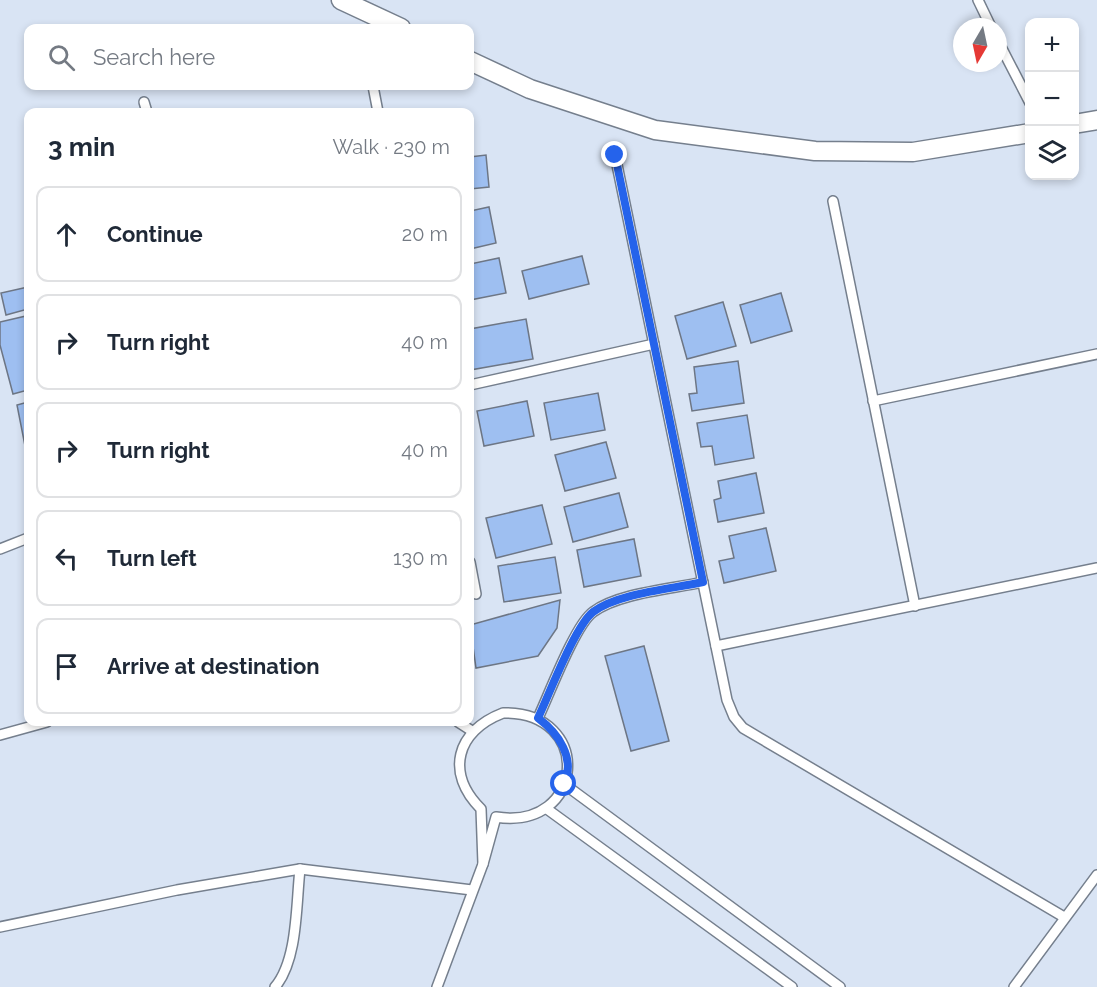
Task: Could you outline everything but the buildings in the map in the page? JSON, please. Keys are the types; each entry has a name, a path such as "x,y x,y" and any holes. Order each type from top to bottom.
{"street":[{"path":"341,0 392,24"},
{"path":"474,63 530,89 655,130 815,151 913,152 1025,134"},
{"path":"1079,123 1097,120"}],"lane":[{"path":"978,0 987,18"},
{"path":"1007,58 1025,95"},
{"path":"374,90 377,108"},
{"path":"144,102 146,108"},
{"path":"615,155 727,700 734,717 743,728 1064,917"},
{"path":"833,201 915,606"},
{"path":"474,384 654,344"},
{"path":"873,401 1097,354"},
{"path":"0,549 24,540"},
{"path":"716,646 1097,568"},
{"path":"538,718 577,635 591,613 615,601 703,582"},
{"path":"474,583 476,594"},
{"path":"437,987 483,864 496,817 514,820 531,817 547,809 559,796 564,784 568,761 563,744 553,729 538,718 521,713 503,713 486,720 472,731 463,746 459,763 461,780 468,796 481,809 483,864"},
{"path":"0,735 33,726"},
{"path":"464,726 472,731"},
{"path":"564,784 840,987"},
{"path":"547,809 792,987"},
{"path":"0,927 177,890 300,869 472,890"},
{"path":"275,987 284,976 291,956 300,869"},
{"path":"1014,987 1097,875"}],"route":[{"path":"564,784 567,779 568,761 563,744 553,729 538,718 577,635 591,613 615,601 703,582 615,155"}]}
